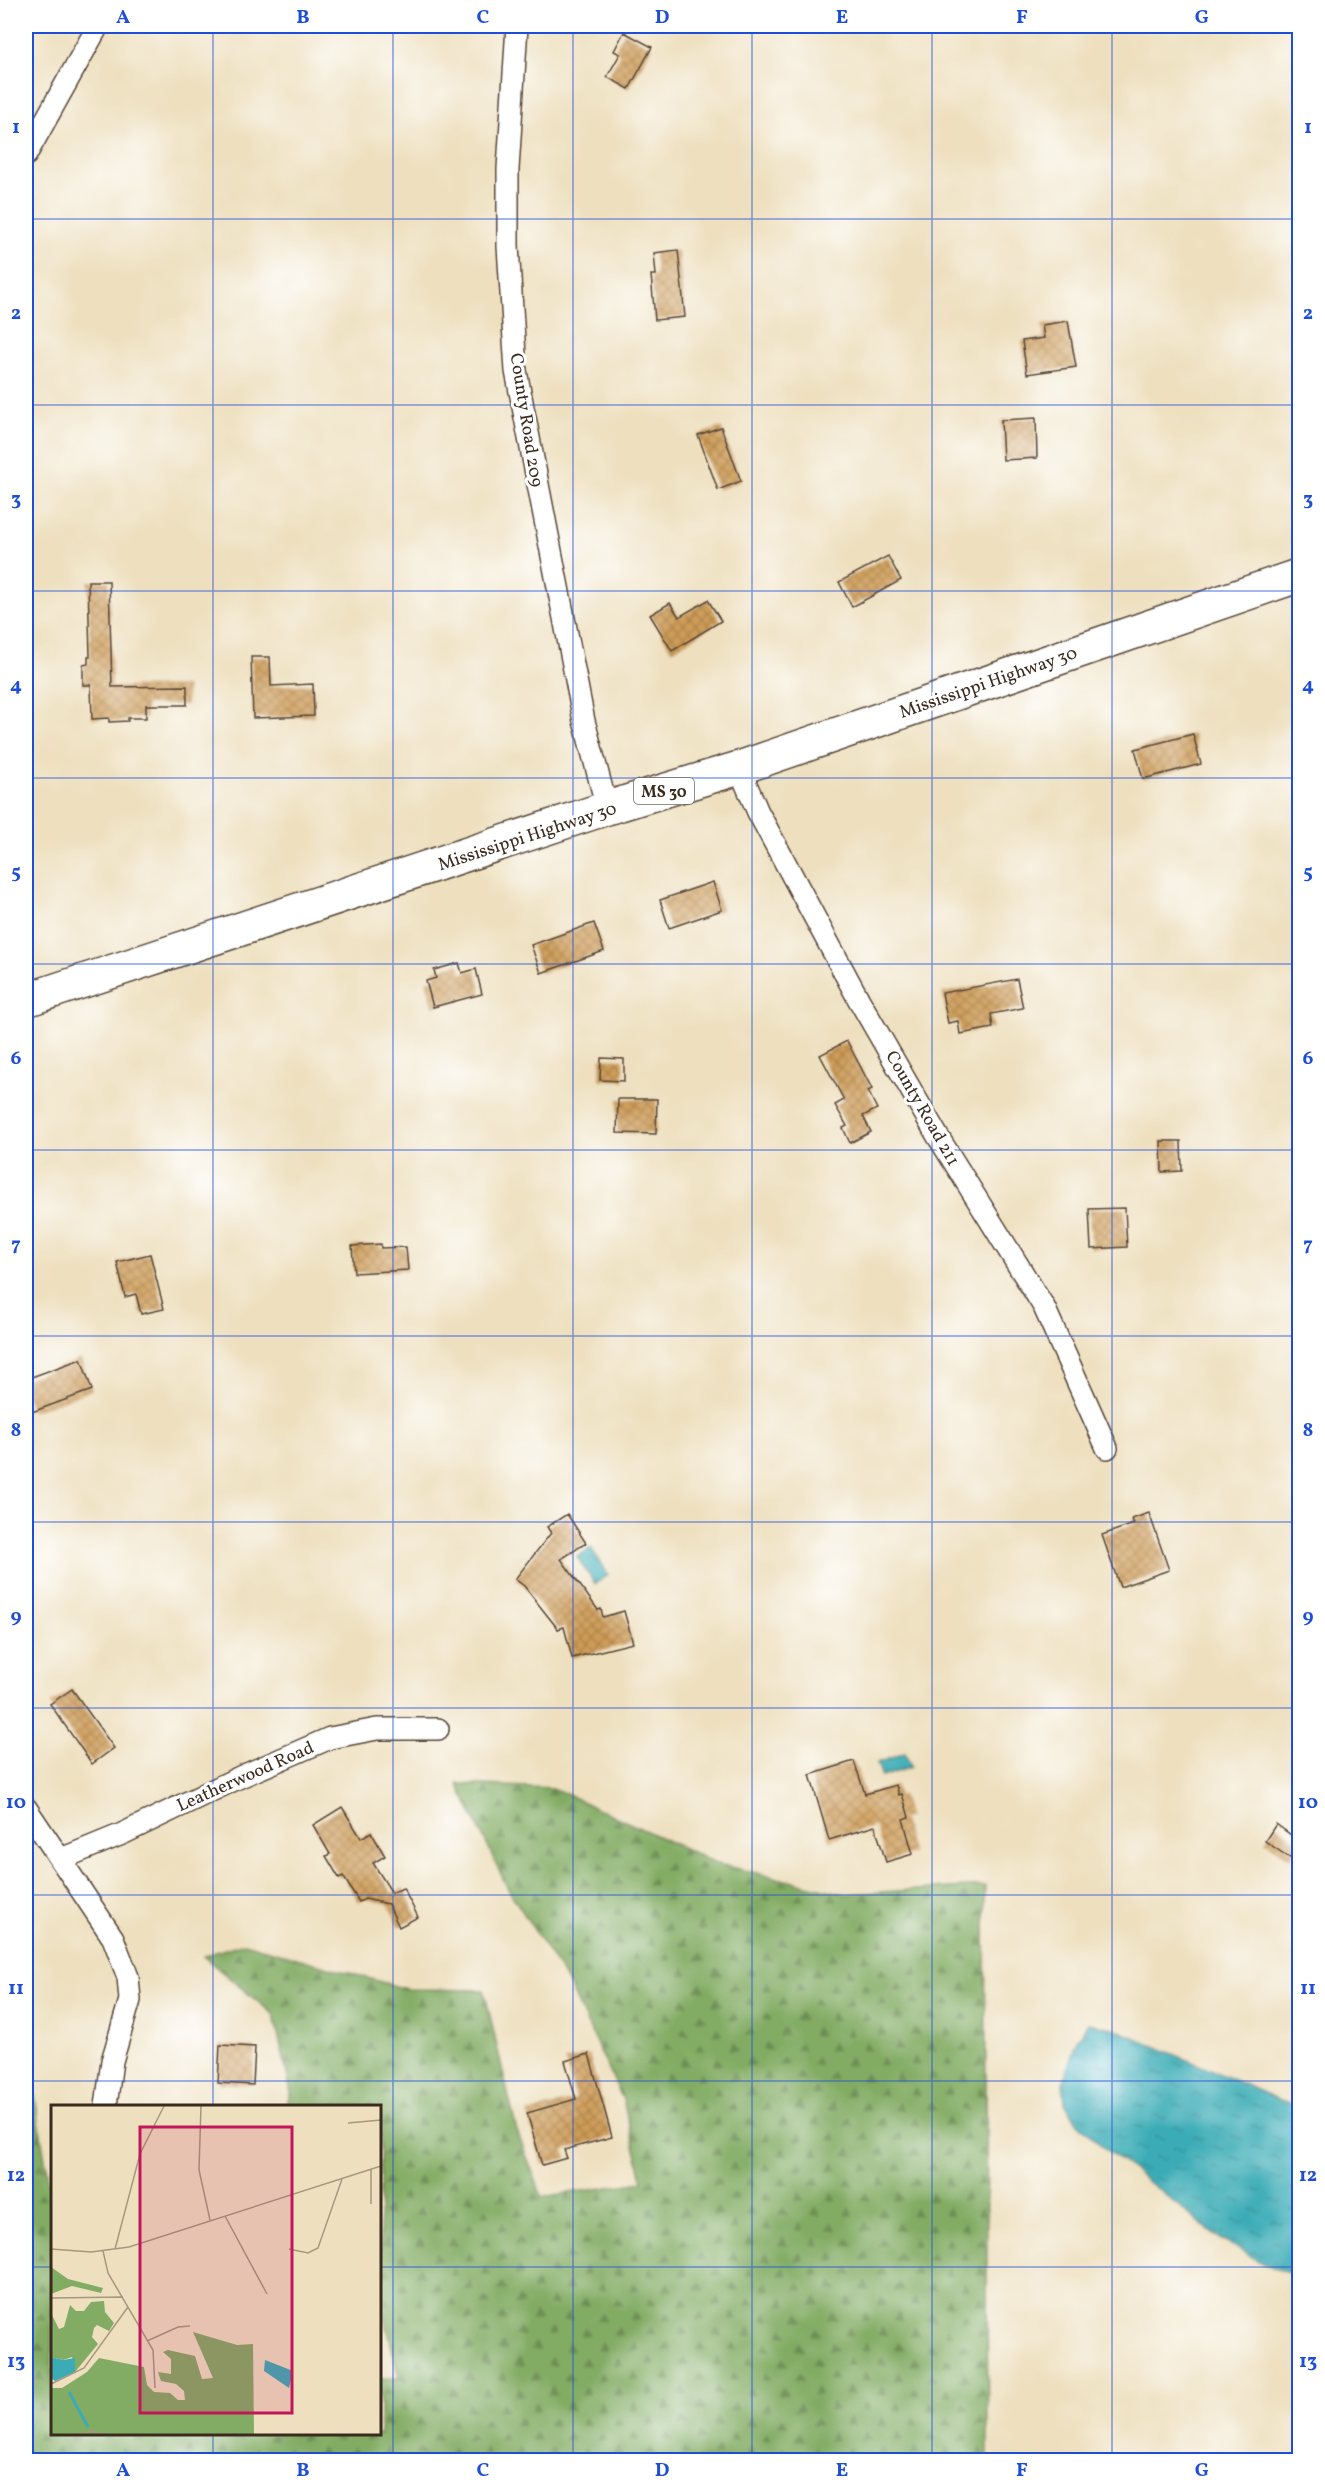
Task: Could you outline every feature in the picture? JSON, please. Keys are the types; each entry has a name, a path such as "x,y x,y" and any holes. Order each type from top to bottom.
{"main road":[{"name":"Mississippi Highway 30","path":"26,1000 607,808 739,768 1299,575"}],"street":[{"path":"26,155 98,26"},
{"name":"County Road 209","path":"517,26 508,169 508,246 516,371 584,721 607,808"},
{"name":"County Road 211","path":"739,768 758,812 859,1000 943,1144 1044,1307 1107,1448"},
{"name":"Leatherwood Road","path":"61,1859 122,1834 240,1777 330,1738 377,1729 438,1729"},
{"path":"26,1808 113,1938 128,1977 130,2000 112,2061 106,2105"}],"green space":[{"path":"458,1784 553,1788 718,1864 845,1894 985,1886 988,2460 26,2460 26,2088 34,2090 51,2198 51,2435 381,2435 381,2378 399,2378 381,2300 381,2105 286,2105 291,2092 274,2015 203,1956 244,1943 406,1989 484,1990 516,2128 542,2197 643,2182 623,2100 568,1983 508,1889"}],"water":[{"path":"591,1548 608,1575 595,1584 577,1557"},
{"path":"905,1753 911,1767 882,1777 877,1763"},
{"path":"1088,2023 1113,2028 1299,2108 1300,2269 1296,2273 1272,2268 1222,2240 1101,2145 1078,2123 1065,2103 1063,2083 1076,2042"}],"building":[{"path":"624,32 652,47 629,89 607,77 620,54 614,51"},
{"path":"678,250 685,317 655,320 651,275 656,275 654,253"},
{"path":"1068,321 1076,367 1027,374 1022,341 1044,338 1042,325"},
{"path":"1036,418 1037,458 1003,460 1001,420"},
{"path":"721,427 741,481 718,490 698,435"},
{"path":"888,556 901,580 852,607 839,582"},
{"path":"88,581 109,581 112,687 187,686 187,705 146,705 146,718 128,718 128,721 109,722 109,718 92,719 91,685 83,685 83,665 88,664 88,657 90,657"},
{"path":"708,600 721,621 672,651 650,615 670,603 679,617"},
{"path":"251,657 270,657 271,686 313,684 314,716 253,718"},
{"path":"1193,734 1201,764 1143,779 1135,749"},
{"path":"713,882 722,910 669,928 660,900"},
{"path":"594,923 604,951 541,973 531,945"},
{"path":"459,963 462,973 476,969 482,994 433,1007 426,981 436,978 434,970"},
{"path":"1017,979 1023,1008 991,1014 993,1028 960,1034 958,1021 948,1023 942,993"},
{"path":"847,1041 872,1089 868,1091 877,1109 863,1116 871,1132 850,1143 843,1128 847,1126 835,1105 844,1100 820,1055"},
{"path":"601,1058 624,1059 624,1081 600,1080"},
{"path":"618,1099 657,1099 656,1134 617,1133"},
{"path":"1161,1141 1181,1141 1182,1171 1162,1172"},
{"path":"1125,1208 1127,1247 1091,1249 1089,1209"},
{"path":"381,1244 381,1248 406,1247 408,1270 354,1273 352,1246"},
{"path":"150,1254 164,1309 141,1314 136,1294 125,1297 117,1262"},
{"path":"81,1359 92,1390 32,1412 26,1395 26,1379"},
{"path":"1149,1513 1169,1570 1120,1587 1102,1535 1134,1524 1132,1519"},
{"path":"567,1514 586,1543 561,1559 598,1610 601,1609 603,1617 624,1611 633,1643 572,1658 564,1627 558,1629 524,1586 515,1579 551,1533 547,1527"},
{"path":"72,1689 114,1748 92,1764 50,1704"},
{"path":"854,1761 865,1794 896,1785 899,1795 902,1794 909,1817 903,1819 913,1854 886,1862 875,1826 829,1840 810,1775"},
{"path":"342,1807 361,1838 371,1832 385,1856 373,1863 392,1893 403,1888 418,1917 399,1927 388,1904 365,1899 359,1902 343,1876 339,1878 326,1856 330,1854 313,1825"},
{"path":"1276,1824 1299,1841 1299,1845 1290,1858 1265,1841"},
{"path":"220,2045 255,2047 253,2085 218,2083"},
{"path":"589,2054 612,2137 564,2150 567,2158 542,2165 527,2113 576,2099 565,2061"}]}
